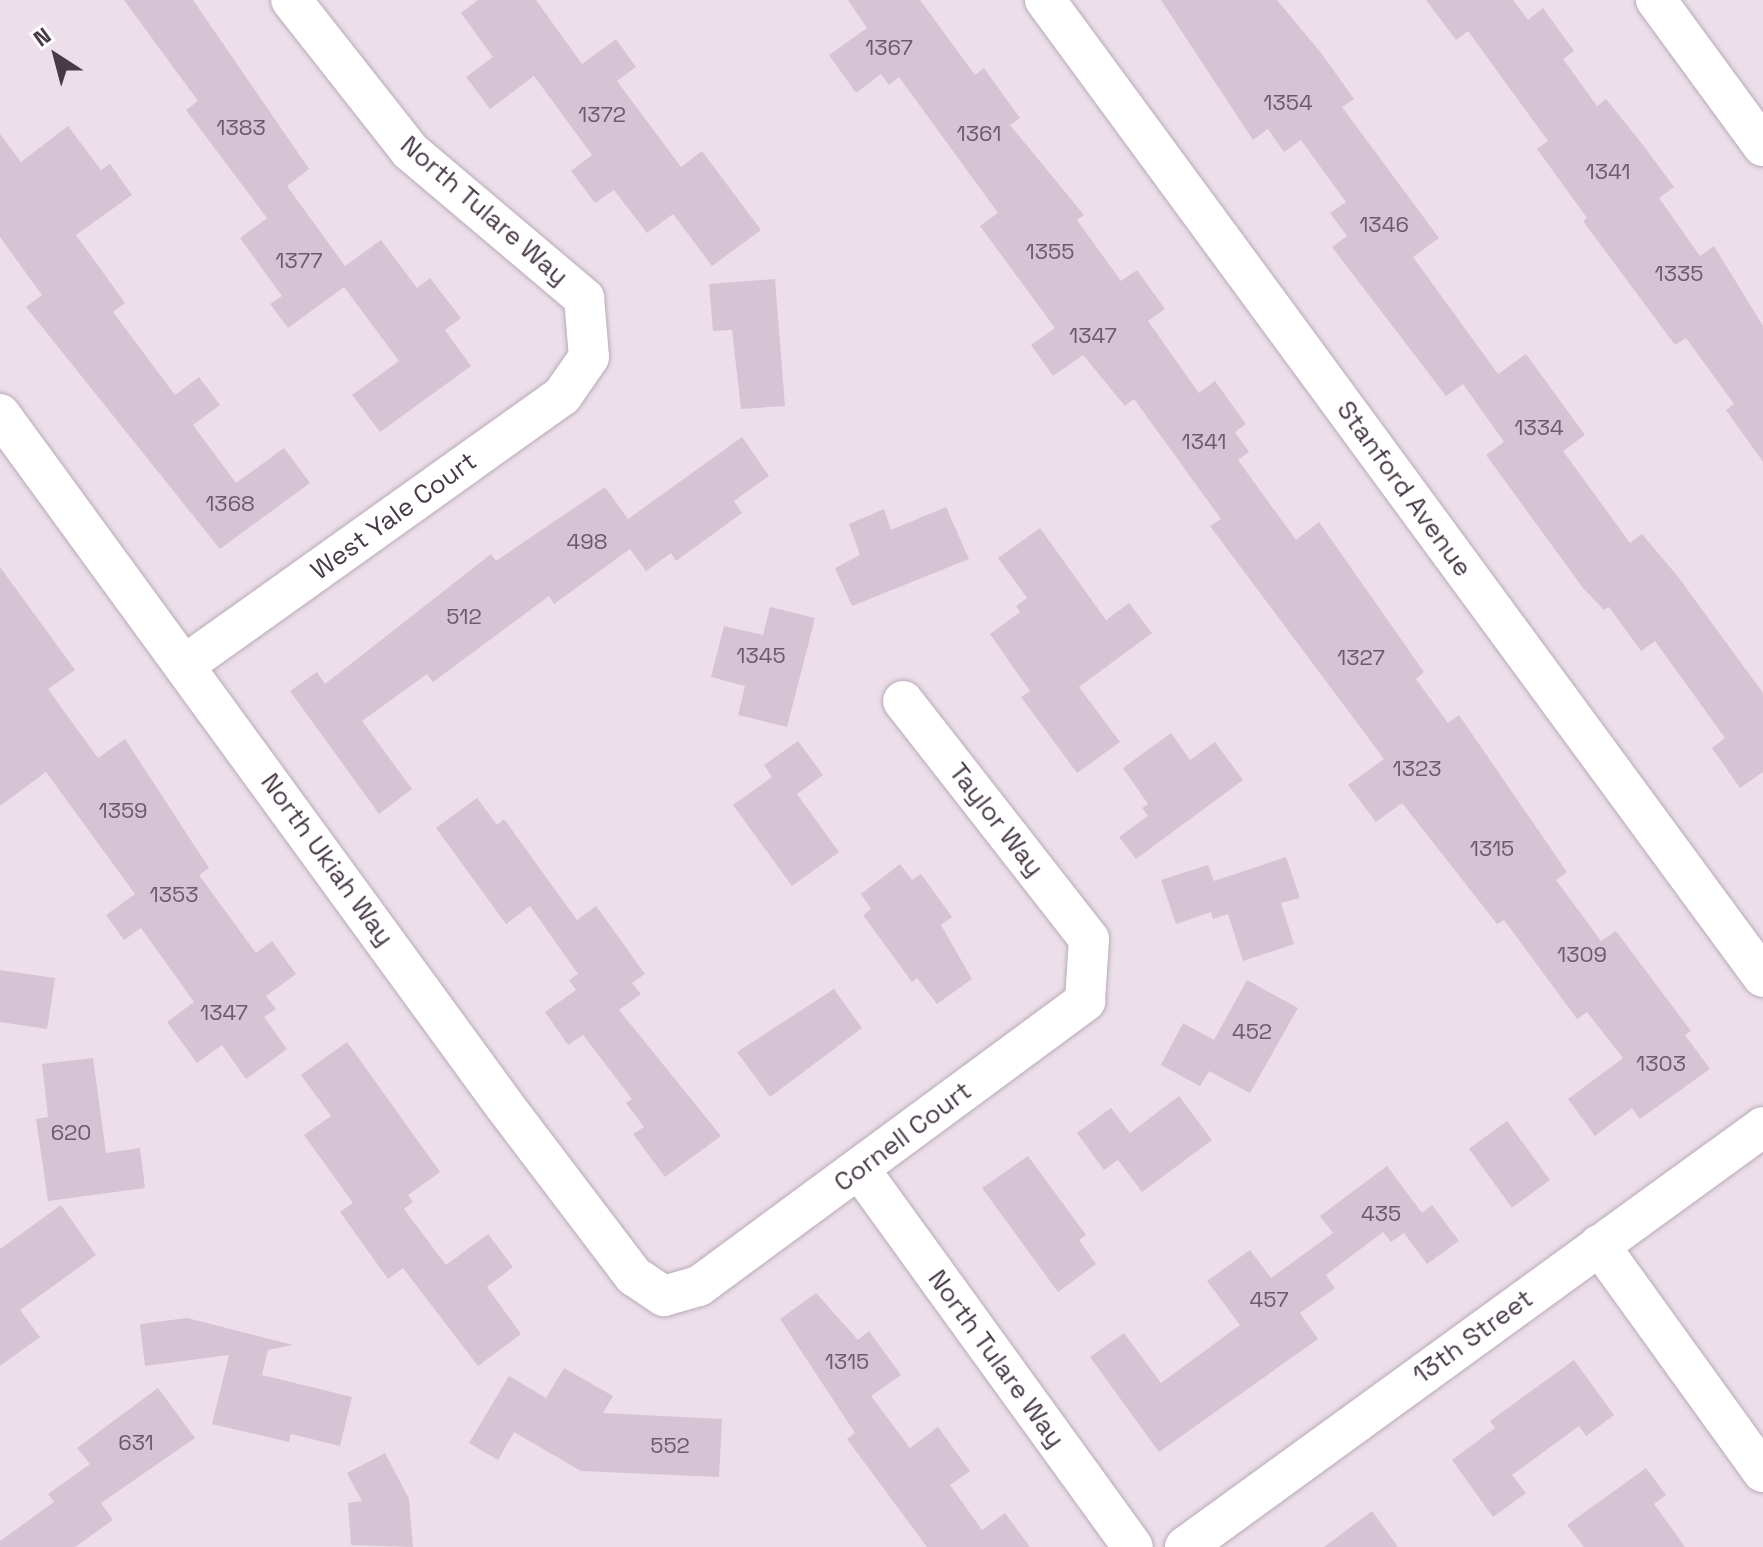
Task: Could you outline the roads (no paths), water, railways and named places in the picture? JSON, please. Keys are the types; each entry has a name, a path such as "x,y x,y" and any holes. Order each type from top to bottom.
{"street":[{"name":"North Tulare Way","path":"291,0 410,151 584,298 589,357"},
{"name":"Stanford Avenue","path":"1045,0 1763,977"},
{"path":"1656,0 1763,146"},
{"name":"West Yale Court","path":"186,664 562,396 589,357"},
{"name":"North Ukiah Way","path":"0,414 186,664 513,1117 634,1276 664,1296"},
{"name":"Taylor Way","path":"903,701 1089,939"},
{"name":"Cornell Court","path":"664,1296 699,1286 1085,1001 1089,939"},
{"name":"13th Street","path":"1185,1547 1763,1127"},
{"name":"North Tulare Way","path":"860,1170 1133,1547"},
{"path":"1599,1245 1763,1472"}]}
